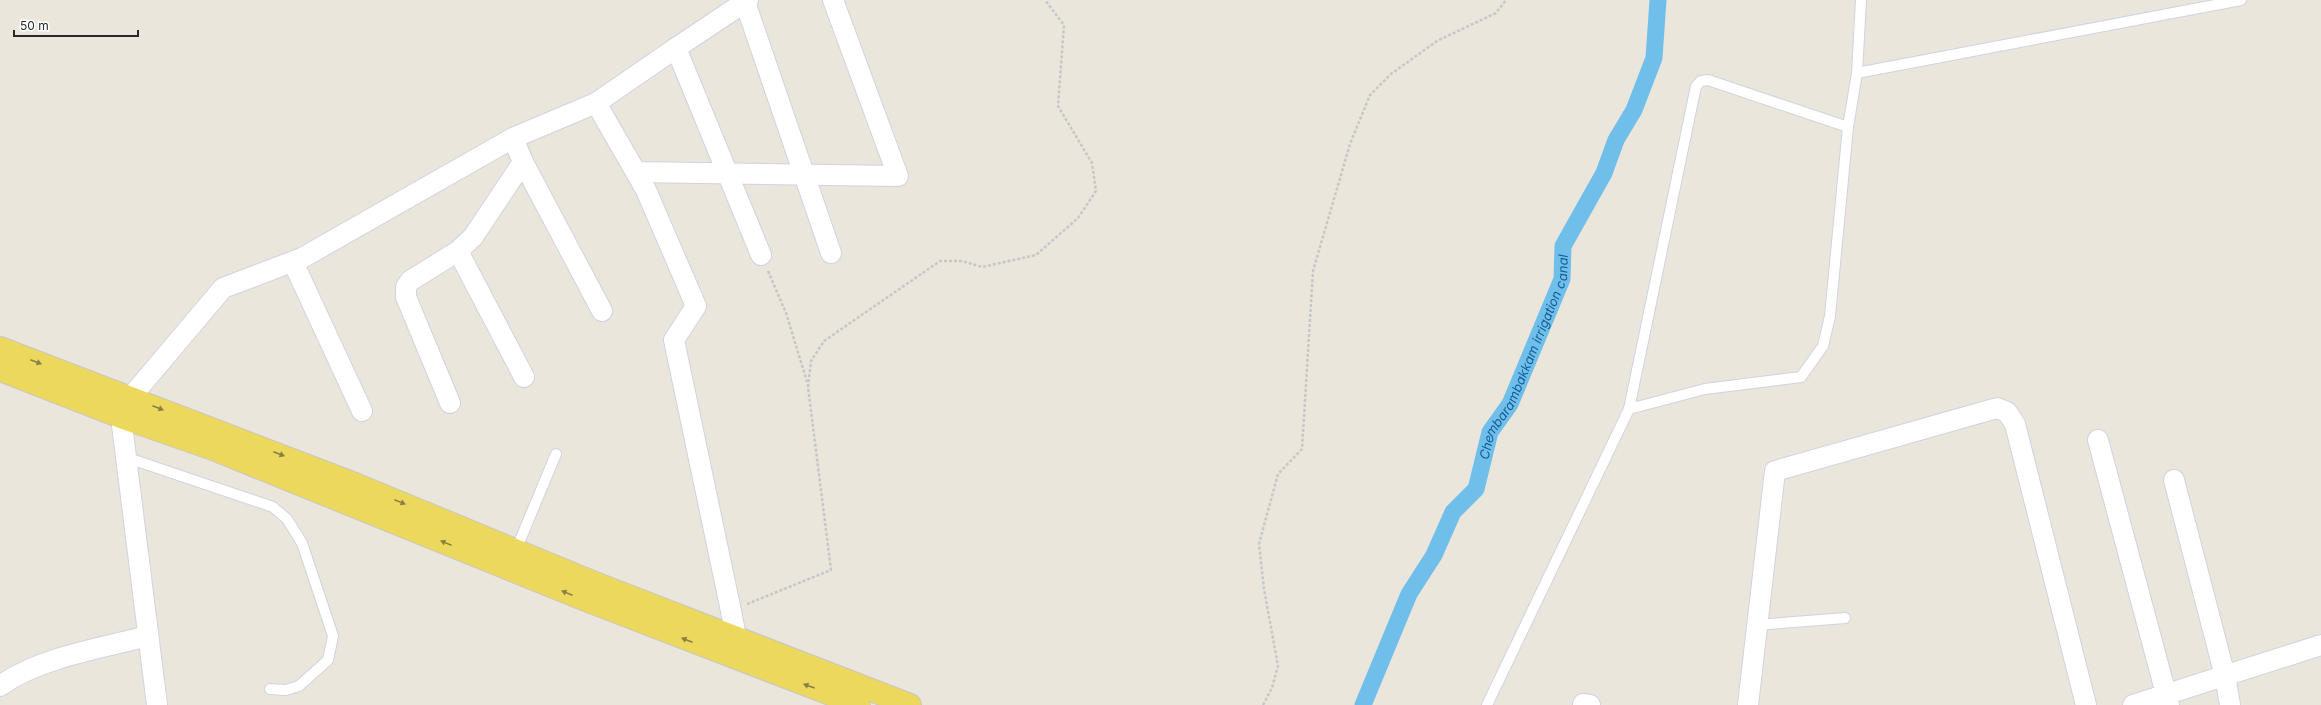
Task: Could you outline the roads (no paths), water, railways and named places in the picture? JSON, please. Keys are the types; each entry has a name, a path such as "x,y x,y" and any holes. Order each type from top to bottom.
{"main road":[{"path":"0,348 355,484 516,550 834,692 859,705"},
{"path":"0,370 121,418 213,449 734,647"},
{"path":"834,692 910,705"}],"street":[{"path":"636,172 898,176 832,0"},
{"path":"157,705 121,418 131,398 223,288 293,262 513,138 596,103 747,1 830,253"},
{"path":"676,48 761,255"},
{"path":"596,103 646,190 696,306 674,340 732,611 734,647"},
{"path":"513,138 523,162 602,311"},
{"path":"450,404 406,298 406,287 410,281 458,251 473,237 523,162"},
{"path":"458,251 524,377"},
{"path":"293,262 362,411"},
{"path":"1748,705 1775,471 1997,408 2007,412 2014,424 2086,705"},
{"path":"2098,440 2167,699"},
{"path":"2174,480 2225,676 2230,705"},
{"path":"0,686 16,675 46,663 148,636"},
{"path":"2133,705 2167,699 2225,676 2321,646"}],"lane":[{"path":"1629,409 1705,389 1801,377 1812,364 1823,346 1830,316 1848,127 1857,73 1861,0"},
{"path":"1857,73 2241,0"},
{"path":"1487,705 1629,409 1696,86 1702,81 1708,80 1848,127"},
{"path":"516,550 556,454"},
{"path":"125,457 273,506 291,525 302,544 333,636 328,660 299,686 286,690 270,689"},
{"path":"1757,625 1845,618"}],"waterway":[{"name":"Chembarambakkam irrigation canal","path":"1363,705 1409,594 1434,555 1453,512 1476,489 1490,432 1510,404 1562,279 1563,246 1604,173 1616,140 1634,110 1654,58 1658,0"}]}
